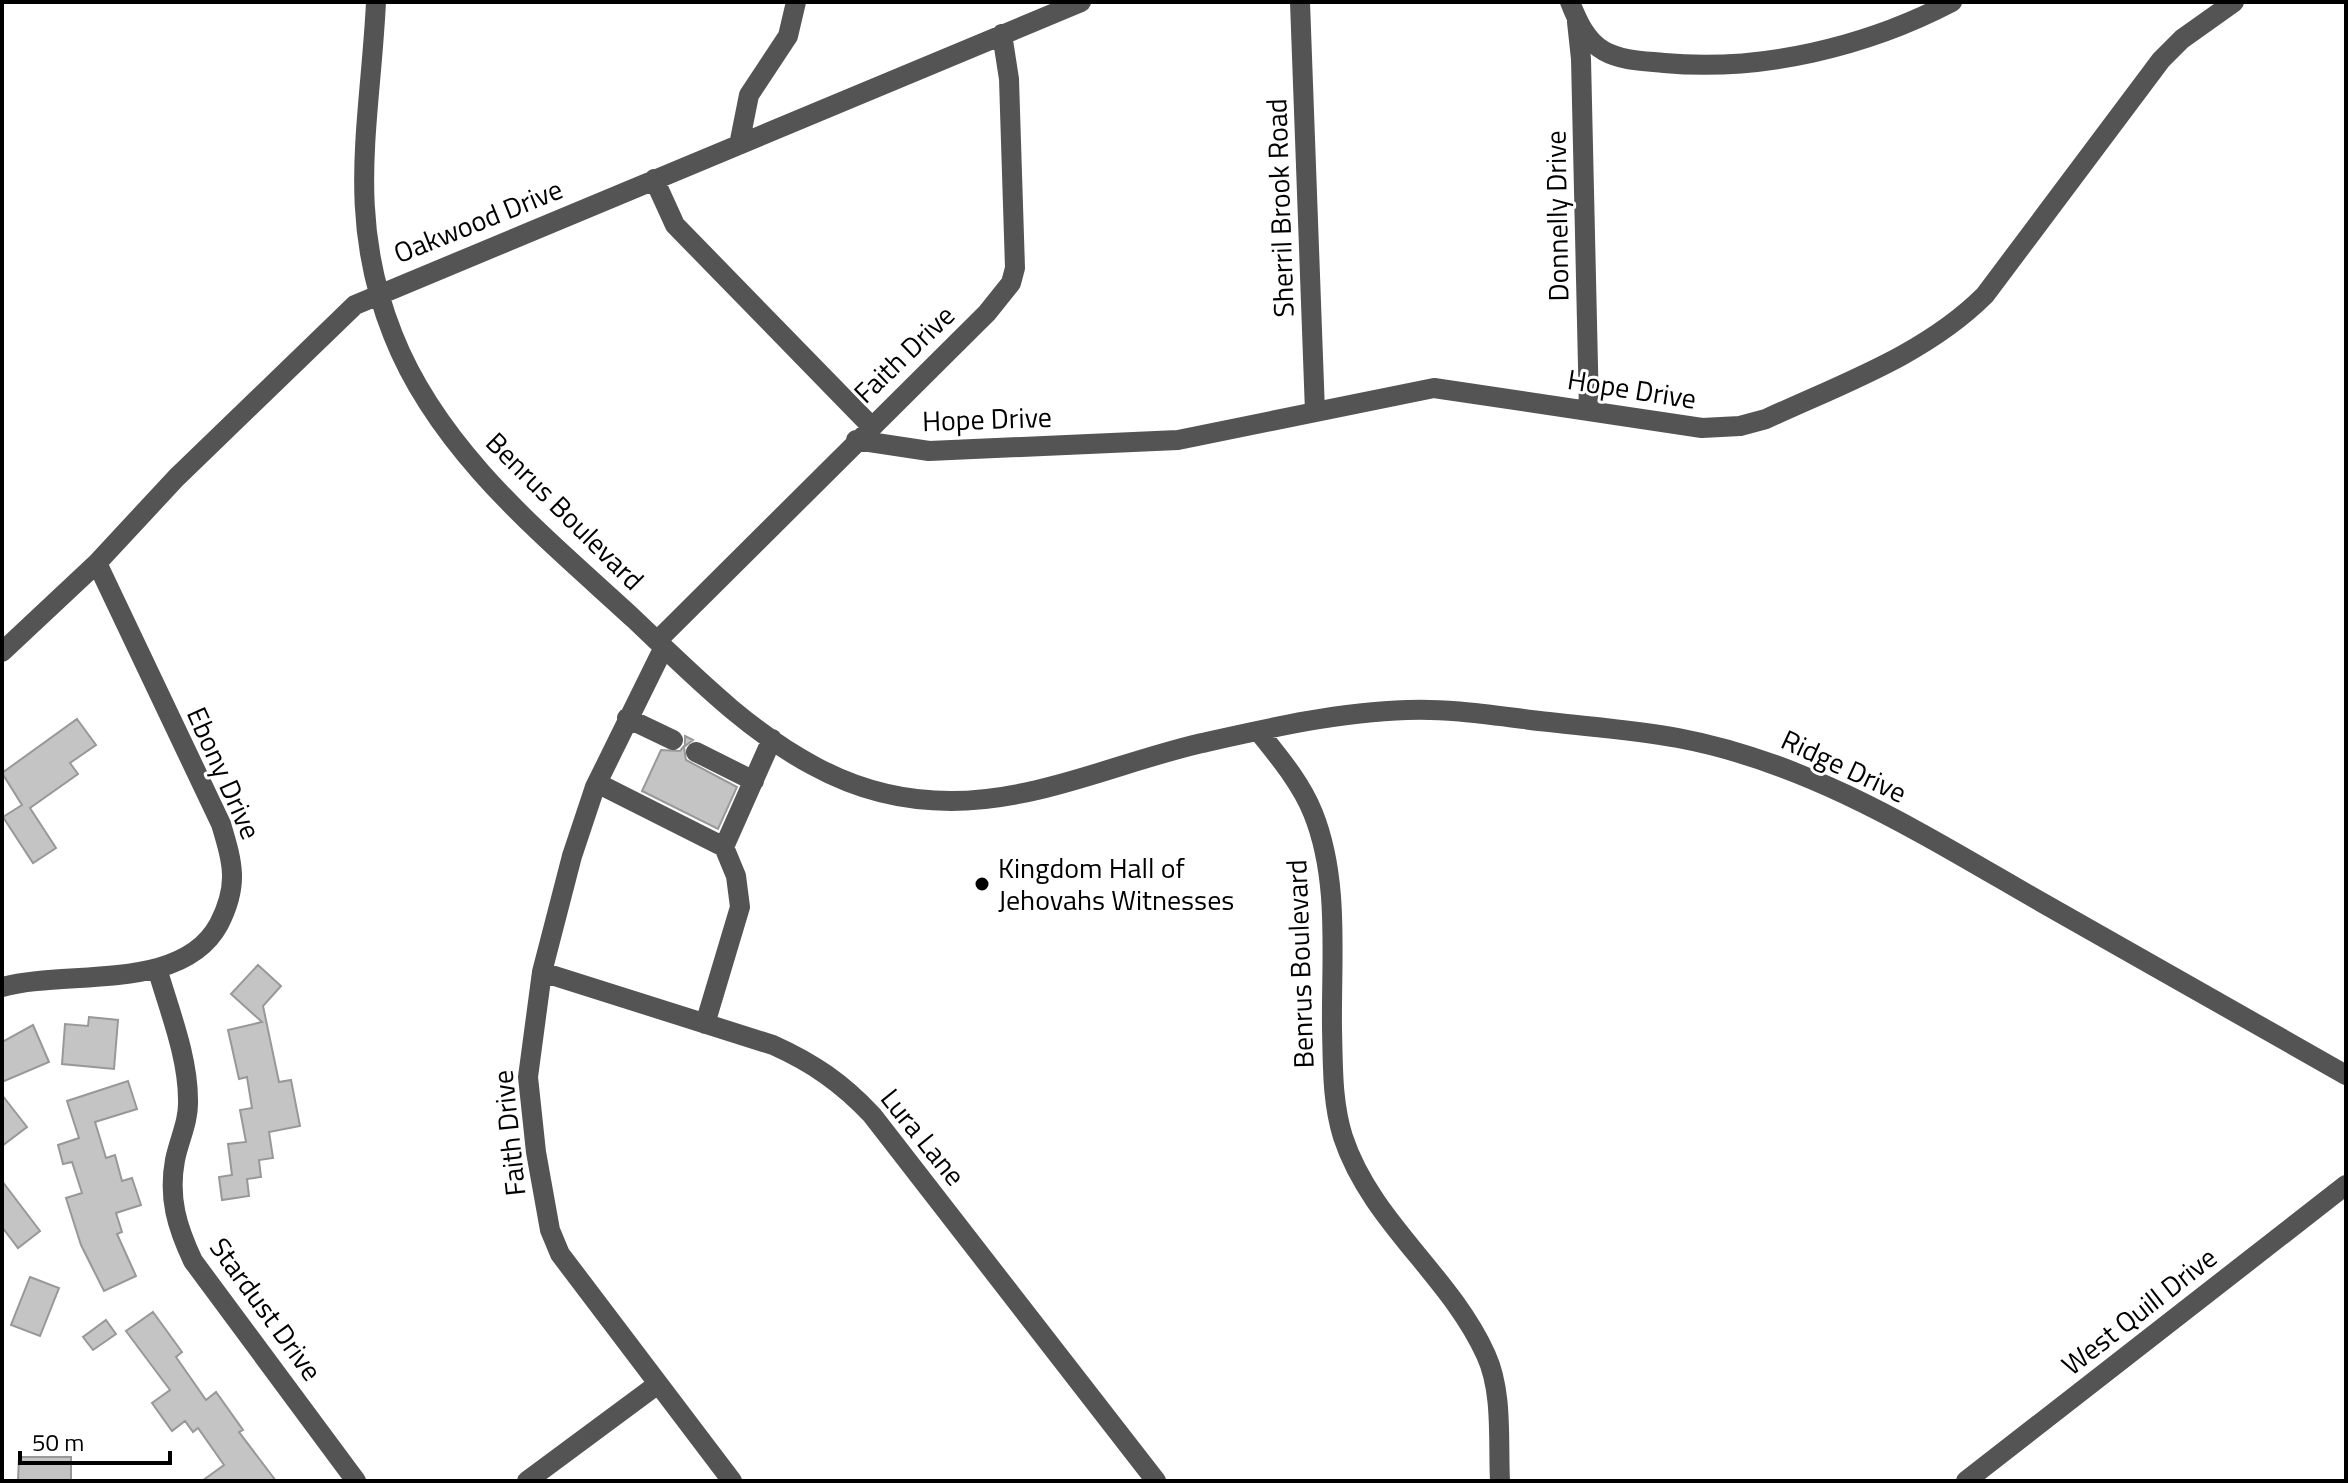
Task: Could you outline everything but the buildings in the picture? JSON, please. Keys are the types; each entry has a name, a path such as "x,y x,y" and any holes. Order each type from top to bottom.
{"street":[{"name":"Benrus Boulevard","path":"376,2 362,160 365,231 393,337 421,388 457,441 520,512 660,644 772,739 815,767 869,789 898,796 956,801 1052,787 1174,749 1259,732 1288,769 1312,810 1327,863 1333,1086 1343,1136 1363,1183 1378,1206 1464,1315 1487,1356 1497,1401 1500,1481"},
{"path":"739,145 749,95 788,36 796,2"},
{"name":"Oakwood Drive","path":"2,652 97,563 176,478 336,319 379,292 1081,2"},
{"name":"Sherril Brook Road","path":"1300,2 1315,412"},
{"path":"1573,11 1603,50 1629,60 1681,65 1752,62 1811,52 1874,36 1952,2"},
{"name":"Hope Drive","path":"863,433 929,451 1178,440 1434,388 1702,428 1740,426 1766,419 1916,348 1947,330 1985,295 2161,60 2182,39 2234,2"},
{"name":"Donnelly Drive","path":"1573,11 1581,59 1589,410"},
{"name":"Faith Drive","path":"732,1481 567,1265 550,1230 536,1152 528,1077 542,972 572,856 597,783 660,644 863,433 987,313 1011,283 1015,268 1009,79 1002,34"},
{"path":"654,179 675,225 863,433"},
{"name":"Ebony Drive","path":"2,987 47,978 175,965 191,956 214,934 228,906 234,865 221,824 97,563"},
{"name":"Ridge Drive","path":"1259,732 1408,710 1462,712 1669,737 1743,752 1863,800 2346,1075"},
{"path":"627,718 673,740"},
{"path":"724,847 772,739"},
{"path":"696,752 754,781"},
{"path":"597,783 724,847 736,876 740,907 705,1024"},
{"name":"Stardust Drive","path":"157,968 187,1079 187,1117 175,1160 172,1197 178,1231 193,1261 356,1481"},
{"name":"Lura Lane","path":"542,972 773,1045 808,1061 845,1087 872,1115 1156,1481"},
{"name":"West Quill Drive","path":"1966,1481 2346,1185"},
{"path":"527,1481 658,1384"}],"place":[{"name":"Kingdom Hall of Jehovahs Witnesses","path":"982,884"}]}
